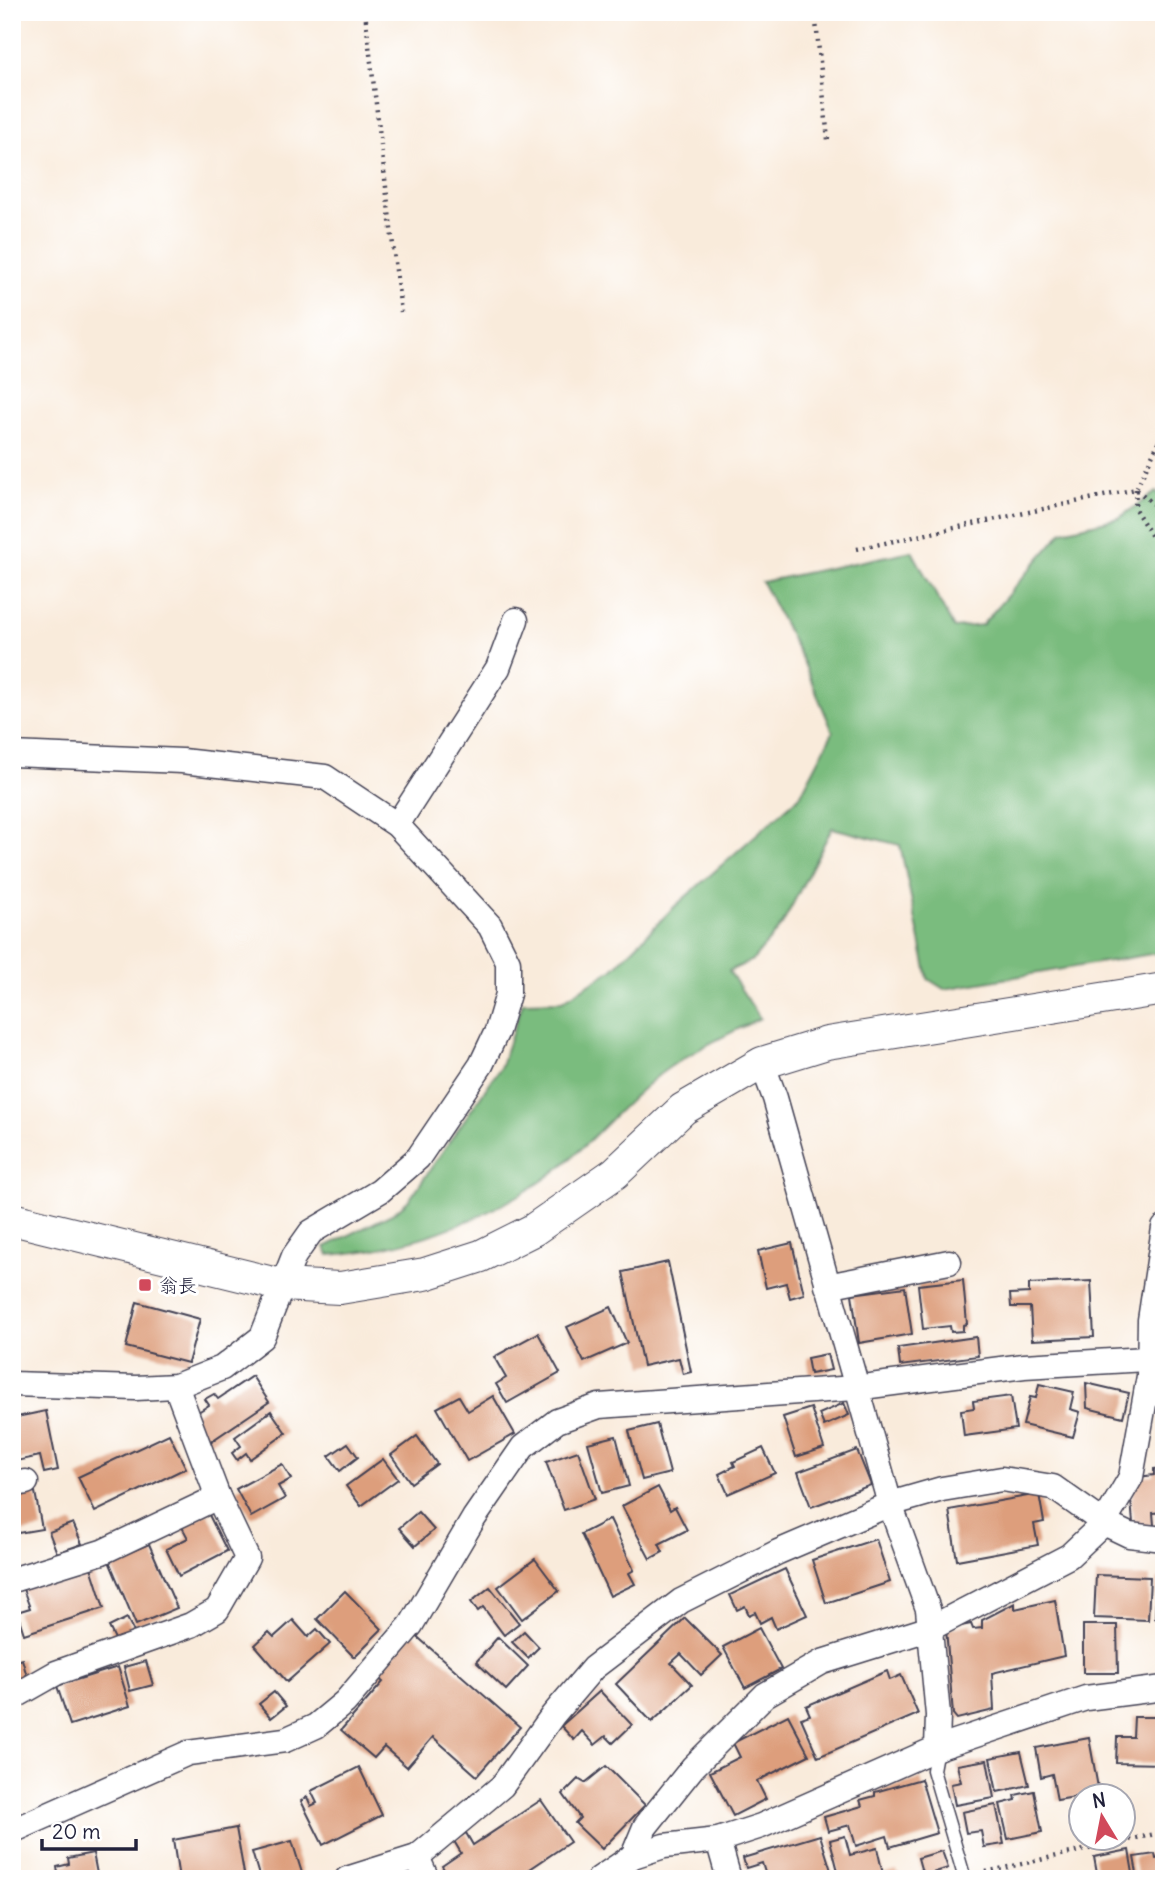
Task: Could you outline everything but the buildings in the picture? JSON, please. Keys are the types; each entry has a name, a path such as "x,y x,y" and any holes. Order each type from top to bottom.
{"street":[{"path":"397,825 498,668 516,620"},
{"path":"12,754 182,761 325,777 397,825 491,926 508,962 508,994 497,1031 481,1065 418,1158 380,1191 312,1232 293,1256 262,1337 222,1368 176,1386 136,1388 12,1384"},
{"path":"12,1219 281,1285 340,1288 425,1274 481,1256 533,1230 615,1173 684,1109 762,1063 827,1043 1164,989"},
{"path":"762,1063 775,1098 890,1504 928,1609 938,1715 937,1748"},
{"path":"633,1856 645,1827 693,1767 765,1695 822,1662 930,1628 1069,1556 1104,1523 1131,1477 1157,1359 1150,1320 1164,1228"},
{"path":"827,1286 949,1262"},
{"path":"12,1831 188,1753 285,1741 316,1726 345,1702 411,1625 474,1518 523,1447 558,1421 599,1406 855,1388 1024,1366 1157,1359"},
{"path":"12,1698 56,1673 171,1633 217,1610 247,1558 218,1497 176,1386"},
{"path":"347,1879 422,1868 502,1786 553,1715 593,1668 632,1635 681,1601 754,1564 890,1504 942,1489 1002,1479 1053,1487 1104,1523 1129,1535 1164,1539"},
{"path":"12,1580 102,1552 218,1497"},
{"path":"599,1879 633,1856 664,1846 718,1840 761,1826 937,1748 1086,1698 1164,1688"},
{"path":"718,1840 729,1879"}],"lane":[{"path":"937,1748 933,1770 965,1878"}],"path":[{"path":"365,12 401,312"},
{"path":"815,12 828,139"},
{"path":"1164,430 1136,489 1135,509 1164,556"},
{"path":"1136,489 1164,513"},
{"path":"857,549 1136,489"},
{"path":"965,1878 1164,1832"}],"green space":[{"path":"1156,492 1164,500 1164,952 944,989 928,979 900,845 832,828 782,925 753,960 729,971 760,1018 667,1069 634,1096 556,1171 515,1197 465,1222 411,1241 329,1255 325,1247 394,1213 409,1200 500,1068 523,1002 562,1001 613,969 673,908 800,796 833,732 803,661 762,582 912,551 954,628 982,625 1063,531 1119,518"}],"place":[{"name":"翁長","path":"145,1285"}]}
